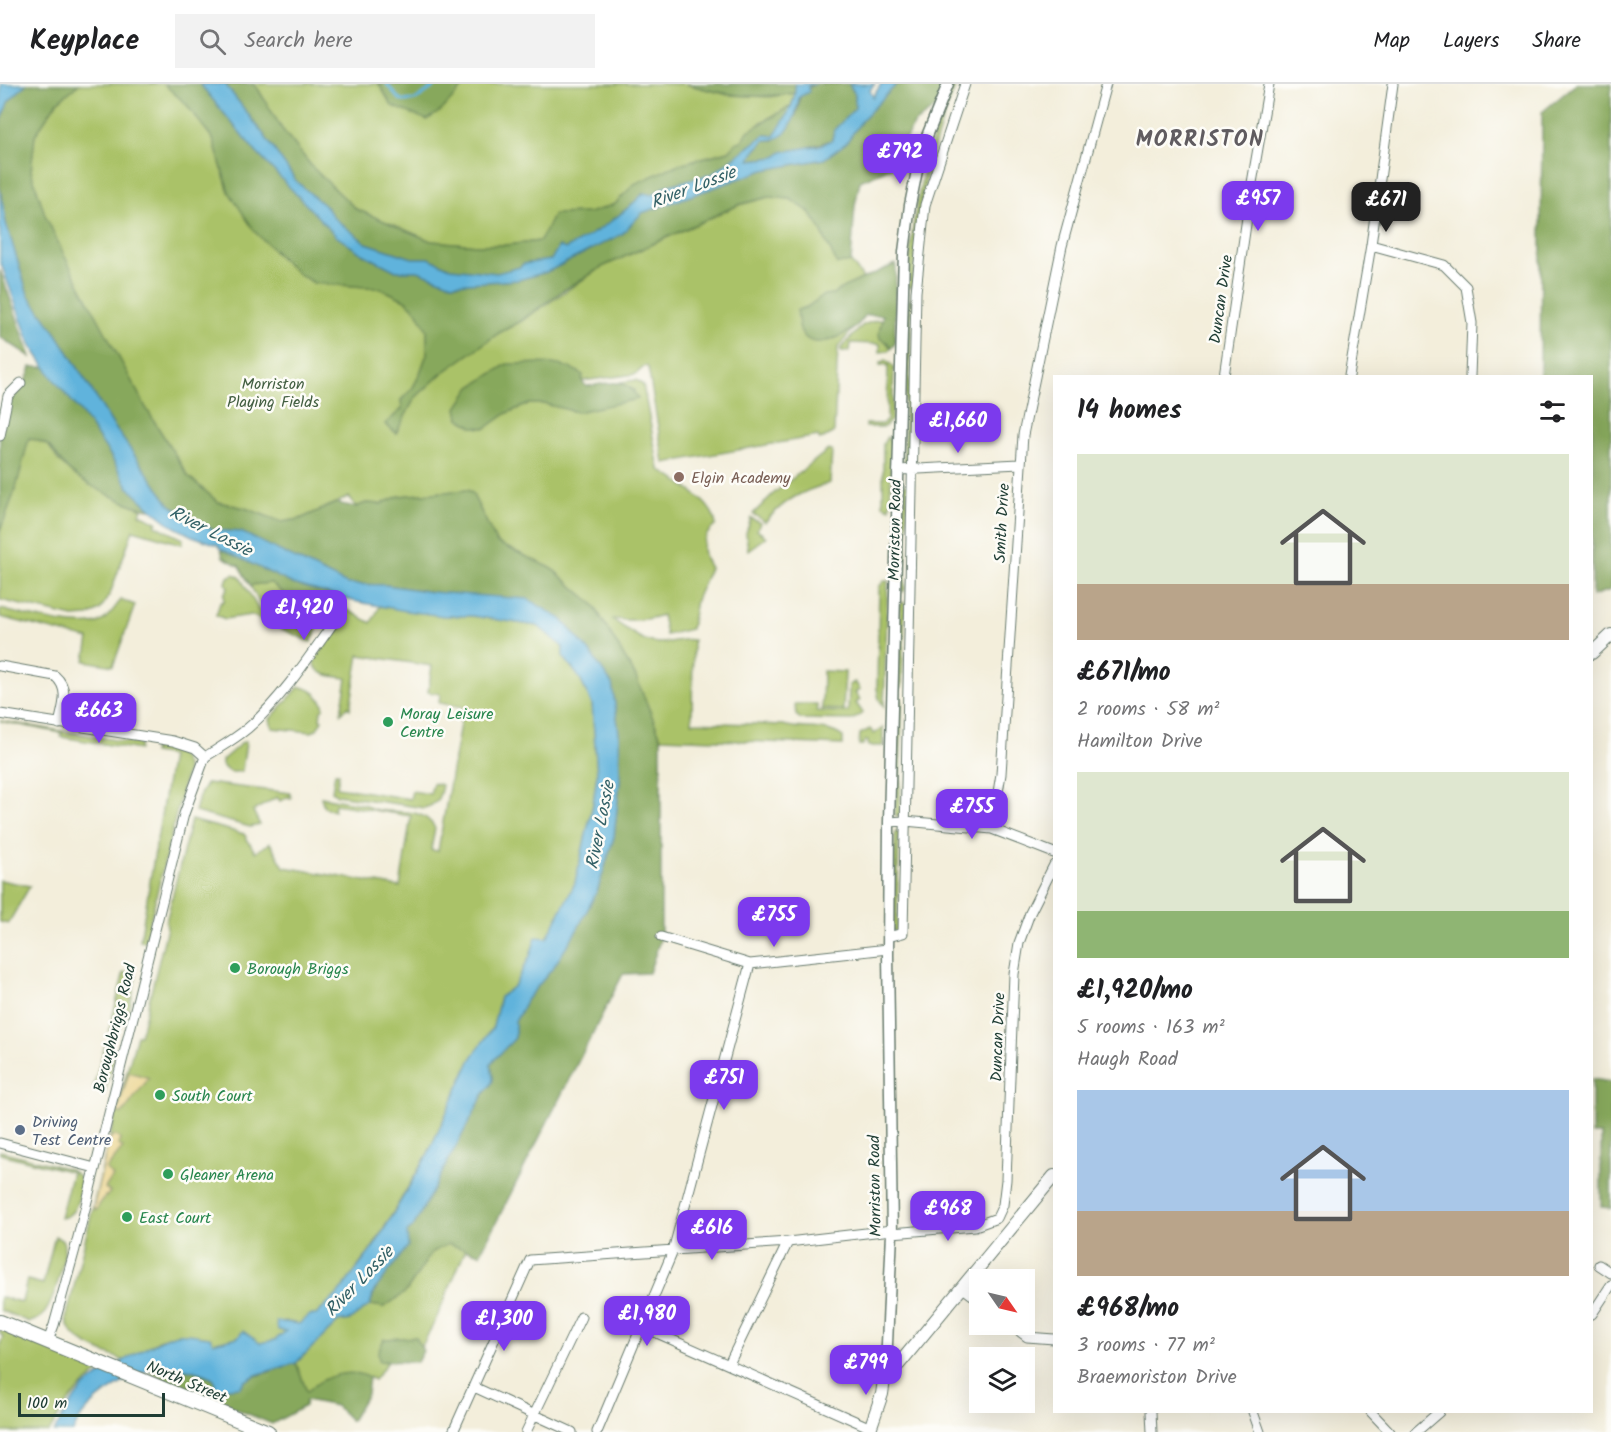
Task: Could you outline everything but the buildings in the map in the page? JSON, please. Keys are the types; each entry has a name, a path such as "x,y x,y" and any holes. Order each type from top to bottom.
{"main road":[{"path":"1593,652 1611,635"},
{"path":"886,1366 899,1364 1053,1177"},
{"name":"North Street","path":"0,1322 268,1432"},
{"name":"Morriston Road","path":"870,1430 882,1394 886,1366"}],"street":[{"name":"Morriston Road","path":"886,1366 892,1231 888,943 889,822 903,293 906,241 921,151 948,84"},
{"name":"Morriston Road","path":"888,943 903,933 916,292 925,205 965,84"},
{"name":"Smith Drive","path":"992,829 1002,763 1023,435 1062,246 1106,84"},
{"name":"Duncan Drive","path":"1224,375 1269,84"},
{"path":"1349,375 1371,244 1393,84"},
{"path":"1371,244 1444,266 1466,287 1472,323 1470,375"},
{"path":"903,293 916,292"},
{"path":"0,436 4,394 21,383"},
{"path":"898,470 1020,464"},
{"path":"895,597 909,596"},
{"path":"0,714 173,741 195,748 205,758 247,729 262,714 297,673 334,622"},
{"path":"0,666 55,676 65,691 59,724"},
{"path":"893,693 908,692"},
{"name":"Boroughbriggs Road","path":"48,1341 95,1168 184,814 205,758"},
{"path":"889,822 905,821 992,829 1053,853"},
{"name":"Duncan Drive","path":"892,1231 975,1226 997,1218 1003,1206 1014,974 1019,943 1030,913 1053,867"},
{"path":"661,937 750,964 888,943"},
{"path":"597,1432 673,1251 750,964"},
{"path":"0,1143 95,1168"},
{"path":"453,1432 530,1260 788,1242 892,1231"},
{"path":"729,1364 788,1242"},
{"path":"1599,1265 1611,1273"},
{"path":"1593,1312 1611,1285"},
{"path":"963,1288 969,1293"},
{"path":"526,1432 581,1317"},
{"path":"641,1326 870,1430"},
{"path":"1024,1335 1053,1339"},
{"path":"474,1388 572,1432"},
{"path":"1151,1413 1152,1432"},
{"path":"1253,1413 1260,1432"},
{"path":"1372,1413 1390,1432"},
{"path":"1416,1432 1438,1413"}],"green space":[{"path":"26,84 79,84 57,102 35,135 31,171 45,215 65,257 146,408 188,476 218,502 245,508 282,522 300,519 336,503 356,507 366,503 381,504 399,496 467,490 472,493 497,543 551,568 593,604 635,675 661,738 661,937 649,973 623,974 480,1254 448,1244 431,1253 406,1292 384,1307 370,1305 386,1268 407,1232 413,1227 481,1098 491,1085 493,1079 491,1063 515,1038 515,1022 527,999 553,968 577,930 598,889 614,837 620,781 619,733 612,684 589,651 561,619 432,592 386,585 347,584 241,532 213,530 170,505 113,425 57,334 28,295 6,223 0,188 0,126 8,102"},
{"name":"Morriston Playing Fields","path":"79,84 164,84 186,104 213,139 229,192 274,252 298,274 314,283 380,288 405,300 417,311 427,330 427,354 412,389 401,400 402,409 385,424 396,433 415,398 441,374 499,333 520,322 602,267 739,205 769,197 790,199 808,211 818,224 837,264 851,262 863,278 833,294 824,295 807,307 829,341 854,328 838,347 834,432 820,440 818,436 664,463 648,367 645,366 636,374 582,381 459,418 473,427 486,428 507,413 529,404 545,404 577,412 634,390 621,382 636,380 643,385 659,469 702,500 714,516 716,525 704,540 704,556 710,568 696,600 691,629 666,635 662,615 637,620 612,619 647,641 663,643 693,640 692,722 783,725 829,730 843,737 843,745 661,738 635,675 593,604 551,568 497,543 472,493 468,490 399,496 381,504 366,503 356,507 349,497 300,519 282,522 245,508 218,502 188,476 146,408 45,215 31,171 35,135 57,102"},
{"path":"164,84 200,84 256,152 336,236 361,253 396,271 418,271 452,284 518,280 547,272 622,234 641,213 764,170 824,159 846,143 862,120 897,84 948,84 939,105 915,123 901,146 895,166 860,181 855,205 851,262 837,264 818,224 808,211 790,199 769,197 738,205 602,267 499,333 441,374 415,398 396,433 385,424 402,409 401,400 412,389 427,354 427,330 417,311 405,300 380,288 314,283 298,274 255,232 229,192 213,139 186,104"},
{"path":"225,84 253,84 282,129 313,168 356,209 431,241 477,245 507,245 540,241 554,214 589,213 615,204 634,184 679,164 729,151 736,143 743,140 748,131 791,106 788,115 774,136 765,135 712,174 666,186 652,195 644,193 626,210 597,231 565,249 559,246 551,260 523,264 497,274 450,268 429,258 412,258 366,243 334,218 327,208 296,181"},
{"path":"253,84 379,84 392,106 454,95 466,84 686,84 728,95 770,97 796,93 791,106 761,122 745,139 729,151 679,164 635,184 616,204 589,213 554,214 540,241 507,245 477,245 431,241 356,209 313,168 282,129"},
{"path":"379,84 466,84 441,111 427,120 392,106"},
{"path":"686,84 795,84 796,93 766,96 740,95"},
{"path":"816,84 849,84 855,94 855,108 834,130 832,140 776,157 749,160 765,140 774,140 790,124 797,112 801,95"},
{"path":"951,84 956,84 956,86 938,134 925,184 911,288 908,286 909,260 916,208 934,133"},
{"path":"1576,84 1611,84 1611,590 1593,596 1593,375 1540,375 1542,112"},
{"path":"896,264 895,344 891,348 887,342 880,339 883,315 866,315 855,328 832,339 817,342 804,336 799,327 797,310 807,307 824,295 833,294"},
{"path":"0,270 31,357 0,337"},
{"path":"910,299 908,461 906,463 904,461 908,301"},
{"path":"882,320 879,333 891,348 888,351 880,352 880,344 851,343 850,351 841,351 841,348 863,325"},
{"path":"886,360 894,367 892,420 884,427 866,427 866,424 882,424 887,420 888,365 880,365"},
{"path":"507,364 556,364 583,375 582,381 586,386 623,384 634,391 638,399 577,412 545,404 529,404 507,413 486,428 473,427 459,418 457,408 471,387"},
{"path":"31,367 45,367 83,415 129,488 151,509 132,505 87,483 68,469 48,445 29,438 16,488 0,531 0,409 4,409 23,384"},
{"path":"29,437 49,446 70,472 87,483 142,509 140,514 157,522 155,525 183,539 182,544 133,530 110,594 100,610 88,616 73,617 0,600 0,531 16,488"},
{"path":"887,437 892,442 890,508 883,505 883,444"},
{"path":"828,450 832,451 830,483 794,497 765,522 753,514 773,494"},
{"path":"906,484 908,486 905,590 903,592 901,590 903,486"},
{"path":"751,518 760,523 757,530 766,537 748,550 746,533"},
{"path":"221,549 293,584 344,598 338,612 327,607 301,608 271,583 250,585 239,566 223,557"},
{"path":"233,574 240,577 261,614 264,612 250,585 271,583 301,608 327,607 311,642 251,615 225,619 216,615 220,603 224,601 224,594 228,588 226,583 228,577"},
{"path":"884,581 888,581 884,707 879,699 877,688 879,587"},
{"path":"121,600 135,605 113,666 85,661 89,639 0,617 0,609 52,621 93,624 105,619"},
{"path":"903,602 905,604 902,686 900,688 898,686 900,604"},
{"path":"380,606 444,616 472,616 538,626 563,647 563,656 579,677 592,704 597,774 593,804 575,883 547,938 536,938 530,956 514,987 500,998 493,1027 471,1059 427,1155 374,1245 338,1294 316,1315 308,1316 299,1324 284,1321 287,1331 275,1340 260,1343 238,1337 212,1343 210,1337 177,1334 159,1340 125,1361 81,1341 69,1328 66,1319 116,1112 137,1035 140,1035 142,1029 191,820 244,834 255,852 270,843 284,867 400,887 411,816 335,804 334,811 324,807 321,797 366,805 382,811 411,812 420,815 435,828 431,850 438,851 463,707 439,703 440,694 428,692 432,666 359,655 350,709 348,707 341,713 347,678 322,673 314,662 336,630 346,609 371,623"},
{"path":"823,671 845,672 843,710 822,709"},
{"path":"855,682 860,689 855,693 860,700 856,703 863,713 852,720 801,719 796,715 795,704 817,704 817,711 848,712 849,685"},
{"path":"299,687 311,691 323,704 320,719 322,720 317,729 312,732 272,728 270,719"},
{"path":"900,698 902,700 900,815 897,817 895,815 898,700"},
{"path":"0,721 140,744 139,750 61,737 62,733"},
{"path":"883,728 883,746 868,746 868,741 859,745 860,734 870,729 874,734"},
{"path":"246,742 242,771 228,771 222,765 222,760"},
{"path":"154,747 179,754 187,770 145,942 140,941 171,756 153,753"},
{"path":"335,773 339,773 337,787 410,799 412,791 430,794 433,783 442,785 437,800 424,808 337,795 332,791"},
{"path":"207,783 290,793 291,798 287,797 280,801 277,797 253,811 260,825 250,827 195,812 199,796"},
{"path":"897,830 899,832 897,931 892,931 895,832"},
{"path":"0,880 30,886 8,924 0,922"},
{"path":"124,972 136,975 129,1009 122,1024 109,1031"},
{"path":"105,1045 111,1049 113,1060 105,1091 93,1088"},
{"path":"1593,1079 1611,1082 1611,1208 1601,1207 1601,1134 1593,1134"},
{"path":"0,1151 69,1169 78,1175 82,1185 73,1211 66,1217 60,1218 72,1172 0,1154"},
{"path":"55,1236 63,1241 63,1257 55,1291 42,1316 29,1322 0,1310 0,1297 22,1302 27,1280 43,1284"},
{"path":"448,1243 466,1249 421,1348 415,1337 379,1361 388,1362 374,1380 369,1377 307,1392 296,1363 338,1322 350,1320 370,1305 384,1307 406,1292 431,1253"},
{"path":"0,1329 101,1370 72,1398 49,1432 0,1432 0,1345 3,1336 0,1334"},
{"path":"416,1337 423,1351 417,1362 379,1361 378,1352 384,1339"},
{"path":"296,1363 307,1392 313,1386 336,1375 353,1373 369,1377 367,1394 351,1421 336,1406 306,1400 305,1406 272,1424 148,1370 173,1369 198,1372 214,1380 216,1389"}],"sand":[{"path":"129,1072 149,1078 122,1114 117,1112"},
{"path":"114,1135 120,1139 119,1145 123,1148 106,1169 113,1176 105,1188 110,1192 96,1210 93,1208 109,1140"}],"water":[{"path":"1,84 26,84 8,102 0,125"},
{"name":"River Lossie","path":"200,84 225,84 296,181 327,208 334,218 366,243 412,258 429,258 450,268 497,273 520,267 523,264 551,260 559,246 565,249 597,231 626,210 644,193 652,195 666,186 712,174 765,135 774,136 792,105 795,84 816,84 808,86 809,92 799,97 796,112 786,132 780,137 765,140 750,160 776,157 782,152 821,145 832,140 834,130 855,108 855,94 849,84 875,84 870,90 873,97 881,84 897,84 862,120 846,143 824,159 764,170 642,213 622,234 547,272 518,280 452,284 418,271 396,271 361,253 336,236 256,152"},
{"name":"River Lossie","path":"0,188 6,223 28,295 57,334 113,425 170,505 213,530 241,532 347,584 386,585 432,592 528,599 561,619 589,651 612,684 619,733 620,781 614,837 598,889 577,930 553,968 527,999 515,1022 515,1038 491,1063 493,1077 491,1085 481,1098 413,1227 407,1232 408,1246 374,1291 370,1305 350,1320 338,1322 296,1363 256,1375 240,1387 216,1389 214,1379 208,1375 181,1368 162,1367 146,1371 125,1381 94,1403 78,1421 73,1432 54,1432 82,1389 144,1349 178,1334 210,1337 213,1343 238,1337 243,1331 260,1343 275,1340 286,1331 278,1330 276,1321 299,1324 309,1315 316,1315 338,1294 375,1245 427,1156 471,1059 493,1027 500,997 514,986 530,956 536,937 547,938 575,883 593,804 597,774 592,704 579,677 563,656 563,647 538,626 472,616 444,616 406,611 353,601 293,584 221,549 218,545 192,536 173,526 129,488 83,415 52,377 30,344 0,261"}],"waterway":[{"path":"387,84 403,101 415,100 438,84"}],"place":[{"name":"Elgin Academy","path":"679,477"},
{"name":"Moray Leisure Centre","path":"388,722"},
{"name":"Borough Briggs","path":"235,968"},
{"name":"South Court","path":"160,1095"},
{"name":"Driving Test Centre","path":"20,1130"},
{"name":"Gleaner Arena","path":"168,1174"},
{"name":"East Court","path":"127,1217"}],"district":[{"name":"MORRISTON","path":"1200,138"}]}
